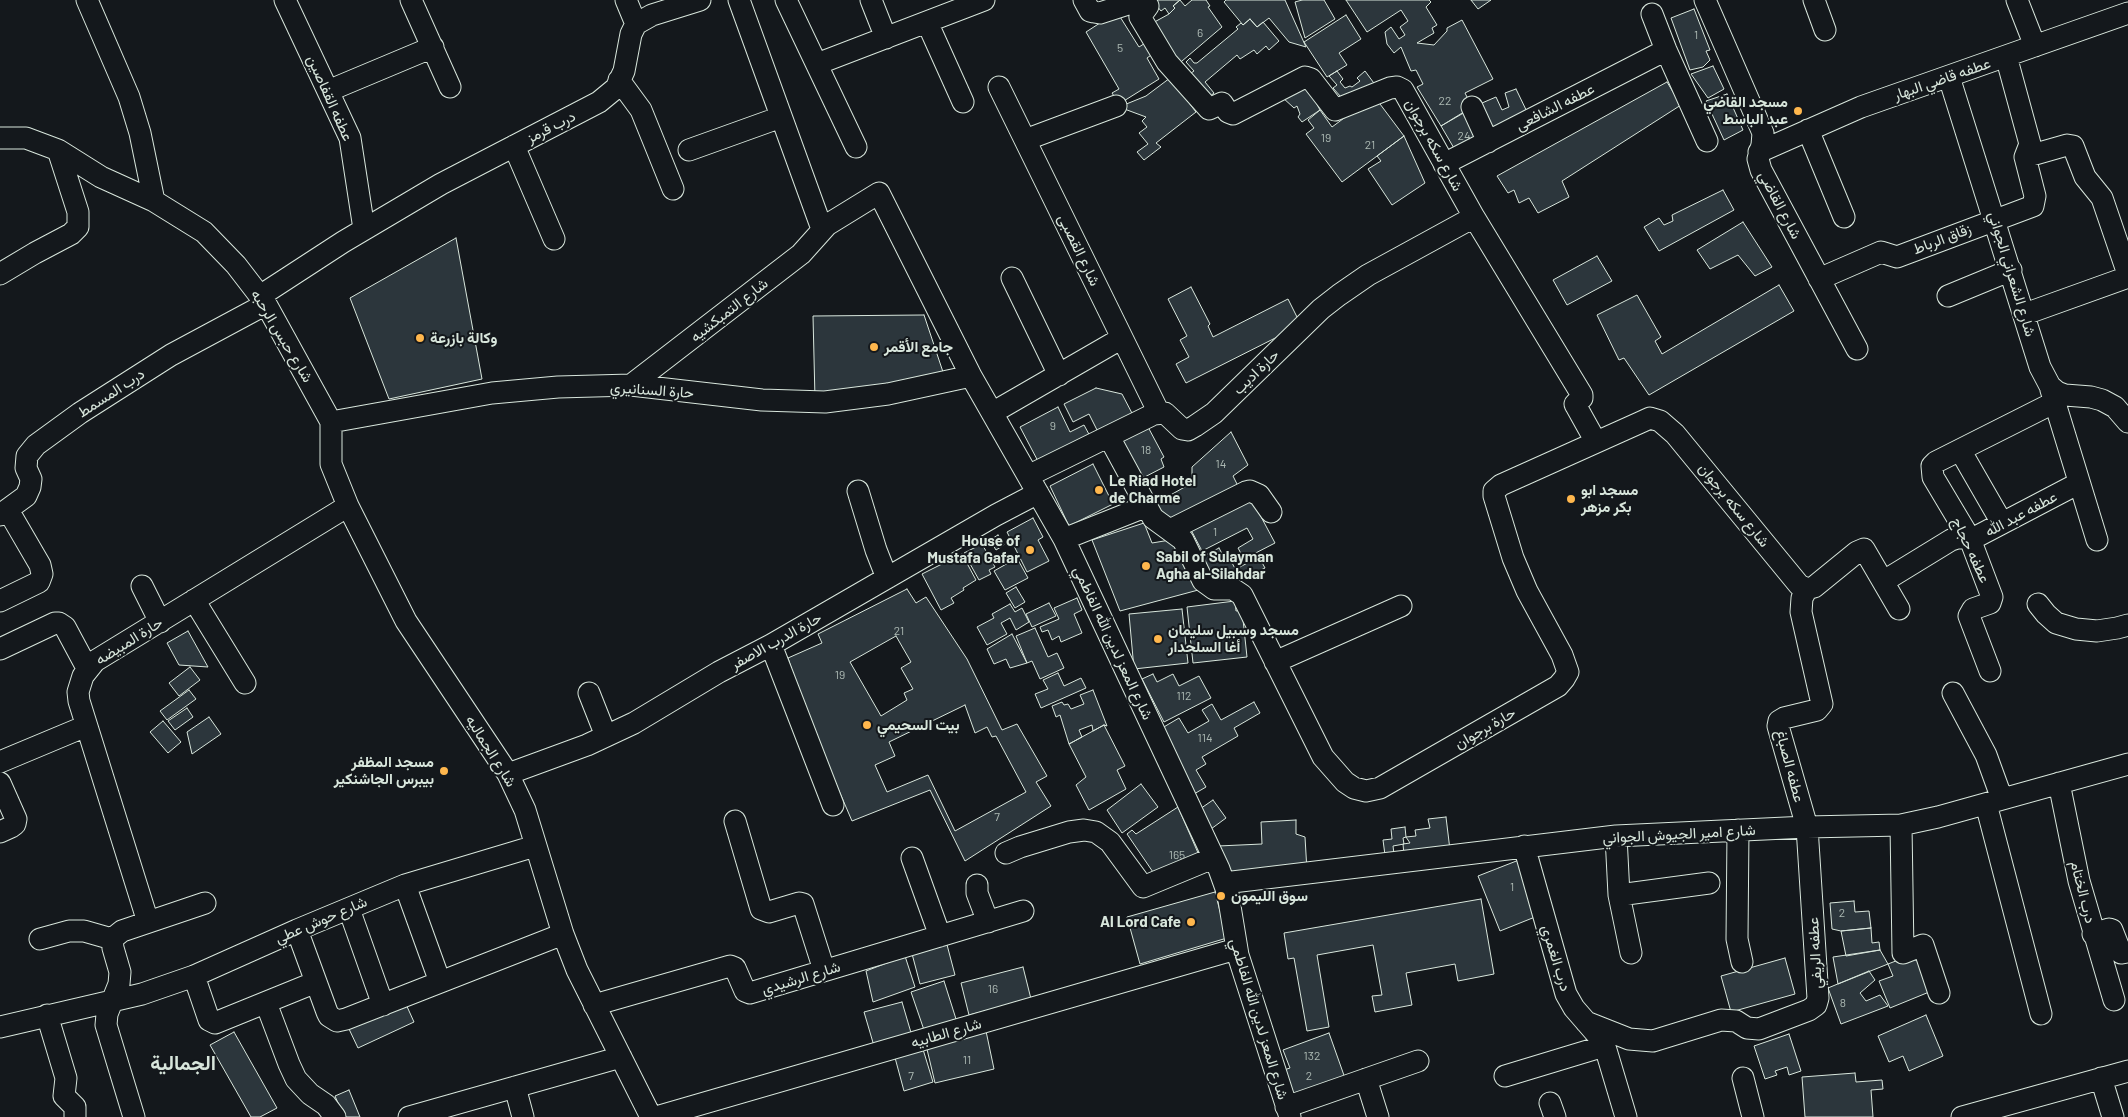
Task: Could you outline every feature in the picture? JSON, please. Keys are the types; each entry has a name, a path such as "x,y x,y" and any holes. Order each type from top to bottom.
{"street":[{"path":"87,0 129,97 140,134 154,201"},
{"name":"عطفه القفاصين","path":"285,0 350,138 364,229"},
{"path":"411,0 450,87"},
{"path":"626,0 636,24 652,15 700,0"},
{"path":"739,0 822,229"},
{"path":"786,0 856,147"},
{"path":"870,0 886,38"},
{"path":"816,64 886,38 936,12 984,0"},
{"name":"شارع سكه برجوان","path":"1084,0 1090,11 1100,13 1131,3 1141,2 1148,6 1140,17 1167,62 1209,109 1222,103 1228,112 1234,114 1305,77 1311,79 1335,110 1390,88 1397,88 1406,94 1474,217 1582,395 1575,404 1596,442 1650,418 1660,421 1675,434 1799,585 1806,589"},
{"name":"شارع القاضي","path":"1704,0 1763,133 1758,159 1761,170 1857,349"},
{"path":"1814,0 1825,30"},
{"path":"2017,0 2035,46"},
{"path":"936,12 963,102"},
{"name":"عطفه قاضي البهار","path":"1759,152 1860,107 2128,13"},
{"path":"1652,14 1707,141"},
{"name":"درب قرمز","path":"263,300 364,229 441,184 600,102 616,88 620,80 624,71 631,34 636,24"},
{"path":"328,91 433,47"},
{"name":"عطفه الشافعى","path":"1444,164 1666,50"},
{"name":"زقاق الرباط","path":"1819,279 1881,252 1897,257 2033,206 2035,202 2025,157 2030,144 2006,56"},
{"name":"شارع الشعراني الجواني","path":"1949,77 2025,314 2040,367 2052,394"},
{"path":"620,80 641,110 672,189"},
{"name":"شارع القصبى","path":"998,87 1159,413"},
{"path":"1025,140 1116,106"},
{"path":"1472,107 1488,142"},
{"path":"689,150 781,117"},
{"path":"1808,130 1844,217"},
{"name":"شارع حبس الرحبه","path":"0,138 26,138 58,150 101,177 154,201 204,232 236,265 263,300 332,422"},
{"path":"2025,157 2067,145 2073,146 2085,177 2102,198 2128,275 2025,314"},
{"path":"514,146 554,239"},
{"path":"0,274 71,234 78,227 78,212 58,150"},
{"name":"شارع التمبكشيه","path":"631,386 801,254 831,221 879,193"},
{"name":"شارع المعز لدين الله الفاطمي","path":"879,193 972,376 1064,539 1213,858 1224,883 1236,949 1288,1112"},
{"name":"حارة اديب","path":"1159,413 1165,413 1182,429 1188,430 1195,426 1214,413 1321,309 1339,295 1368,275 1474,217"},
{"path":"1948,296 2011,270"},
{"path":"1012,278 1059,374"},
{"name":"درب المسمط","path":"4,513 26,496 30,487 26,468 27,456 36,445 80,413 171,355 263,300"},
{"path":"992,413 1122,338"},
{"name":"حارة السنانيري","path":"332,422 492,393 558,387 631,386 762,400 825,402 934,386 972,376"},
{"path":"2002,523 1960,450 2057,392 2065,395 2102,400 2115,407 2128,422"},
{"path":"2052,394 2097,540"},
{"path":"1033,484 1110,437 1159,413"},
{"name":"شارع الجماليه","path":"332,422 332,464 348,506 406,621 508,774 525,810 563,934 577,970 651,1117"},
{"name":"حارة برجوان","path":"1110,437 1157,523 1170,530 1182,540 1208,586 1220,590 1233,589 1242,595 1323,757 1345,782 1354,788 1366,791 1380,788 1558,686 1564,680 1568,672 1566,664 1527,592 1513,558 1494,491 1501,484 1596,442"},
{"name":"عطفه حجاج","path":"1960,450 1932,466 1933,477 1970,539 1992,597 1990,602 1973,609 1969,616 1990,671"},
{"name":"عطفه عبد الله","path":"1884,581 1951,540 1970,539 2079,483"},
{"name":"حارة الدرب الاصفر","path":"508,774 587,745 634,723 719,672 772,645 888,578 1033,484"},
{"path":"858,491 873,543 888,578"},
{"path":"1170,530 1246,492 1259,496 1271,512"},
{"name":"حارة المبيضه","path":"148,922 86,726 78,692 83,676 87,668 95,661 348,506"},
{"path":"1064,539 1147,506"},
{"path":"0,601 39,582 42,578 42,569 4,513"},
{"path":"1806,589 1814,586 1857,552 1864,549 1899,609"},
{"path":"142,586 160,622"},
{"name":"عطفه الصباغ","path":"1806,589 1800,605 1822,704 1817,710 1784,718 1779,721 1778,726 1808,827"},
{"path":"194,600 245,683"},
{"path":"2038,604 2056,622 2076,629 2097,631 2128,625"},
{"path":"1275,662 1401,606"},
{"path":"0,649 55,623 65,627 87,668"},
{"path":"772,645 833,806"},
{"path":"590,693 606,736"},
{"path":"1953,693 1986,755 1994,802 2041,1014"},
{"path":"0,762 86,726"},
{"name":"شارع امير الجيوش الجواني","path":"1224,883 1616,836 1808,827 1902,825 1994,802 2128,764"},
{"path":"0,783 16,819 15,824 0,832"},
{"name":"درب الختام","path":"2059,783 2067,827 2093,934 2114,1000"},
{"path":"735,821 761,909 769,912 799,903 803,904 824,970"},
{"path":"1902,825 1903,953 1923,945 1939,993"},
{"name":"عطفه الريفي","path":"1586,1022 1641,1041 1665,1039 1721,1020 1736,1021 1747,1028 1759,1029 1809,1010 1816,1005 1808,827"},
{"path":"1006,853 1060,834 1084,830 1096,832 1110,842 1144,887 1213,858"},
{"path":"1738,830 1737,939 1742,962"},
{"path":"1616,836 1619,895 1631,953"},
{"name":"شارع حوش عطي","path":"0,1027 47,1015 111,1003 194,976 405,885 535,846"},
{"name":"درب الغمري","path":"1524,846 1566,994 1574,1008 1600,1038 1604,1046 1626,1117"},
{"path":"912,858 940,936"},
{"path":"1619,895 1709,883"},
{"path":"405,885 440,982"},
{"path":"977,885 977,893 988,922"},
{"path":"112,939 122,931 206,903"},
{"path":"349,908 383,1005"},
{"name":"شارع الرشيدي","path":"594,1005 730,966 735,968 745,991 750,993 1023,911"},
{"path":"297,930 330,1016 337,1021 383,1005 563,934"},
{"path":"2093,934 2112,930 2121,953 2128,952"},
{"path":"40,939 69,931 84,931 112,939"},
{"path":"112,939 112,948 120,972 120,984 107,1014 108,1035 134,1117"},
{"name":"شارع الطابيه","path":"656,1117 1236,949"},
{"path":"194,976 209,1020 213,1023 220,1023 316,982"},
{"path":"266,1003 296,1079 310,1094 326,1105 335,1117"},
{"path":"47,1015 66,1078 64,1096 75,1107 75,1117"},
{"path":"1505,1076 1604,1046"},
{"path":"409,1117 621,1057"},
{"path":"1288,1112 1366,1079 1418,1061"},
{"path":"1962,1117 2128,1071"},
{"path":"1743,1078 1753,1117"},
{"path":"2101,1078 2113,1117"},
{"path":"1366,1079 1378,1117"},
{"path":"515,1087 523,1117"}],"building":[{"path":"1152,0 1180,0 1173,6 1175,8 1169,14 1165,8 1161,11"},
{"path":"1180,0 1185,6 1192,0 1206,0 1210,6 1208,7 1222,27 1175,67 1149,25 1169,14 1175,8 1173,6"},
{"path":"1226,0 1285,0 1306,47 1289,42 1269,18 1257,27 1250,19 1243,25 1224,2"},
{"path":"1302,0 1324,0 1335,19 1305,38 1295,2"},
{"path":"1346,0 1429,0 1431,2 1426,7 1437,25 1432,28 1434,33 1417,43 1434,45 1447,31 1447,28 1462,20 1493,79 1465,93 1472,107 1441,126 1417,87 1423,84 1416,70 1411,71 1401,47 1394,53 1387,44 1385,32 1391,27 1399,39 1405,35 1400,27 1408,21 1401,10 1367,32"},
{"path":"1471,0 1491,0 1478,9"},
{"path":"1694,9 1710,50 1706,51 1710,60 1703,67 1690,70 1671,18"},
{"path":"1117,12 1139,47 1150,40 1157,51 1147,58 1159,79 1119,104 1112,93 1119,89 1086,32"},
{"path":"1346,15 1361,39 1339,53 1347,65 1327,77 1304,42"},
{"path":"1250,19 1257,27 1263,22 1279,41 1269,50 1266,46 1257,54 1254,50 1240,59 1237,55 1205,82 1214,93 1208,98 1188,75 1194,71 1186,62 1190,58 1194,63 1197,63 1238,29 1236,27 1241,23 1243,25"},
{"path":"1713,66 1724,89 1708,98 1691,74"},
{"path":"1337,71 1343,79 1340,82 1345,88 1352,87 1360,81 1357,78 1365,71 1379,90 1341,97 1333,88 1337,85 1329,76"},
{"path":"1170,78 1196,112 1156,143 1161,147 1144,160 1137,152 1148,144 1139,133 1147,127 1142,121 1146,117 1119,107 1146,96"},
{"path":"1667,82 1681,105 1562,181 1569,197 1538,213 1529,198 1519,203 1514,190 1508,193 1497,176"},
{"path":"1306,83 1320,110 1302,122 1298,117 1300,114 1297,106 1294,108 1282,97"},
{"path":"1516,89 1530,118 1490,139 1475,106 1496,97 1502,110 1509,107 1505,93"},
{"path":"1727,94 1743,130 1724,140 1706,101"},
{"path":"1374,96 1404,136 1342,182 1306,134 1314,128 1308,120 1320,110 1332,127"},
{"path":"1467,111 1484,140 1458,155 1441,126"},
{"path":"1404,136 1425,183 1392,205 1368,169 1381,161 1377,156"},
{"path":"1723,190 1734,210 1659,251 1644,227 1659,218 1664,225 1673,221 1672,215"},
{"path":"1743,222 1772,267 1755,276 1738,255 1710,269 1697,250"},
{"name":"وكالة بازرعة","path":"456,238 482,379 389,399 350,298"},
{"path":"1597,256 1612,281 1567,305 1553,280"},
{"path":"1779,285 1794,311 1649,395 1624,358 1619,360 1597,315 1637,295 1661,337 1655,341 1662,354"},
{"path":"1191,287 1210,324 1208,326 1213,337 1288,299 1301,325 1186,383 1176,364 1189,357 1180,340 1187,336 1168,299"},
{"name":"جامع الأقمر","path":"924,315 945,378 815,399 813,316"},
{"path":"1096,388 1122,394 1134,417 1099,434 1089,414 1073,422 1064,404"},
{"path":"1058,407 1070,432 1084,425 1091,438 1040,465 1020,427"},
{"path":"1148,427 1164,457 1161,459 1164,467 1137,481 1117,444"},
{"path":"1231,432 1248,465 1233,476 1240,490 1167,522 1156,503 1192,483 1192,467"},
{"path":"1093,464 1113,504 1069,526 1050,486"},
{"path":"1250,496 1275,543 1244,559 1238,548 1253,539 1247,528 1202,551 1190,528"},
{"name":"House of Mustafa Gafar","path":"1033,518 1043,537 1038,540 1049,561 1027,572 1007,532"},
{"name":"Sabil of Sulayman Agha al-Silahdar","path":"1144,523 1152,543 1176,539 1202,589 1120,611 1092,540"},
{"path":"998,535 1004,545 996,550 990,540"},
{"path":"982,544 995,567 989,570 991,574 979,580 964,553"},
{"path":"1219,548 1227,563 1231,561 1239,576 1217,587 1202,557"},
{"path":"962,554 976,580 951,598 954,603 941,610 922,574"},
{"path":"1259,557 1265,568 1243,579 1238,568"},
{"path":"1017,558 1028,578 1005,590 994,571"},
{"path":"1016,587 1025,602 1015,608 1006,593"},
{"name":"بيت السحيمي","path":"907,589 916,603 926,597 967,659 1002,730 1017,724 1047,776 1036,782 1051,806 965,861 930,790 852,821 806,714 788,658 822,643 818,634","holes":["896,636 911,662 901,668 913,689 904,693 907,700 881,716 850,662","965,705 975,733 987,727 992,737 996,736 1026,792 955,831 928,775 887,792 875,765 895,756 889,742"]},
{"path":"1077,598 1082,610 1074,614 1082,633 1061,642 1059,636 1052,640 1048,630 1042,632 1040,627 1059,619 1054,608"},
{"path":"1235,601 1236,611 1242,610 1247,657 1193,663 1187,607"},
{"path":"1049,603 1056,616 1032,627 1026,614"},
{"path":"1010,604 1015,612 1022,608 1029,622 1016,630 1010,618 1001,623 1007,634 987,645 977,627 994,618 992,614"},
{"name":"مسجد وسبيل سليمان أغا السلحدار","path":"1182,609 1188,663 1134,669 1129,614"},
{"path":"1035,628 1048,657 1057,653 1064,668 1040,679 1032,661 1027,663 1016,636"},
{"path":"188,631 208,667 179,665 167,643"},
{"path":"1012,634 1027,663 1010,668 1006,659 994,664 987,649"},
{"path":"190,667 200,680 179,696 169,683"},
{"path":"1058,673 1064,686 1081,678 1086,688 1041,708 1035,694 1048,689 1043,680"},
{"path":"1153,674 1157,682 1173,674 1179,686 1199,676 1211,698 1164,722 1142,679"},
{"path":"189,690 196,699 167,720 160,711"},
{"path":"1093,690 1107,726 1104,725 1093,731 1092,725 1079,730 1082,737 1069,744 1060,715 1056,717 1052,706 1062,702 1064,705 1068,704 1071,709 1084,704 1080,695"},
{"path":"1254,702 1260,713 1234,728 1238,736 1202,757 1206,764 1196,770 1206,787 1194,794 1157,731 1179,718 1188,733 1209,721 1202,710 1212,704 1221,720"},
{"path":"187,708 193,717 175,730 168,721"},
{"path":"209,717 221,734 192,754 187,732"},
{"path":"163,721 181,742 168,753 150,732"},
{"path":"1104,725 1125,766 1117,770 1126,789 1089,810 1076,785 1086,777 1069,744"},
{"path":"1141,784 1158,807 1122,833 1107,810"},
{"path":"1213,800 1226,818 1211,829 1197,811"},
{"path":"1178,807 1202,862 1155,875 1127,834 1132,830 1136,834"},
{"path":"1446,817 1450,850 1404,855 1403,844 1410,843 1406,837 1416,836 1415,830 1430,828 1428,819"},
{"path":"1296,820 1296,834 1305,837 1307,871 1225,875 1218,846 1262,844 1261,822"},
{"path":"1405,827 1406,837 1403,838 1404,844 1393,846 1394,854 1385,855 1383,840 1392,839 1391,829"},
{"path":"1519,860 1540,915 1500,931 1478,876"},
{"path":"1215,892 1227,938 1140,964 1127,917"},
{"path":"1481,899 1494,974 1458,981 1455,964 1406,973 1412,1005 1375,1012 1372,996 1382,995 1373,945 1317,955 1329,1027 1307,1031 1294,958 1288,959 1284,933"},
{"path":"1854,901 1855,912 1869,911 1871,928 1841,931 1832,929 1830,903"},
{"path":"1871,928 1872,943 1879,942 1880,950 1846,956 1841,931"},
{"path":"946,941 955,975 920,984 911,950"},
{"path":"1880,950 1888,964 1838,984 1833,957"},
{"path":"1919,952 1934,990 1890,1008 1879,981 1893,976 1888,964"},
{"path":"905,956 915,987 873,1002 866,971"},
{"path":"1785,958 1795,994 1731,1012 1721,976"},
{"path":"1023,967 1031,999 969,1015 961,983"},
{"path":"1869,971 1875,980 1860,993 1866,1001 1880,995 1888,1006 1841,1024 1828,988"},
{"path":"944,981 956,1019 924,1030 911,992"},
{"path":"405,1002 414,1022 358,1048 349,1029"},
{"path":"902,1002 912,1036 874,1046 864,1012"},
{"path":"1926,1015 1943,1056 1909,1071 1903,1056 1889,1062 1878,1036"},
{"path":"986,1031 994,1069 935,1083 926,1045"},
{"path":"234,1032 277,1108 260,1117 251,1117 210,1045"},
{"path":"1329,1033 1346,1081 1292,1101 1281,1071 1290,1068 1283,1050"},
{"path":"1789,1034 1801,1071 1789,1075 1787,1067 1775,1071 1777,1075 1765,1079 1754,1046"},
{"path":"922,1046 933,1082 904,1091 894,1054"},
{"path":"1855,1073 1856,1082 1882,1080 1883,1089 1871,1090 1873,1117 1805,1117 1802,1077"},
{"path":"349,1090 360,1117 344,1117 335,1096"}],"place":[{"name":"مسجد القاضي عبد الباسط","path":"1798,111"},
{"name":"وكالة بازرعة","path":"420,338"},
{"name":"جامع الأقمر","path":"874,347"},
{"name":"Le Riad Hotel de Charme","path":"1099,490"},
{"name":"مسجد ابو بكر مزهر","path":"1571,499"},
{"name":"House of Mustafa Gafar","path":"1030,550"},
{"name":"Sabil of Sulayman Agha al-Silahdar","path":"1146,566"},
{"name":"مسجد وسبيل سليمان أغا السلحدار","path":"1158,639"},
{"name":"بيت السحيمي","path":"867,725"},
{"name":"مسجد المظفر بيبرس الجاشنكير","path":"444,771"},
{"name":"سوق الليمون","path":"1221,896"},
{"name":"Al Lord Cafe","path":"1191,922"}],"district":[{"name":"الجمالية","path":"183,1063"}]}
